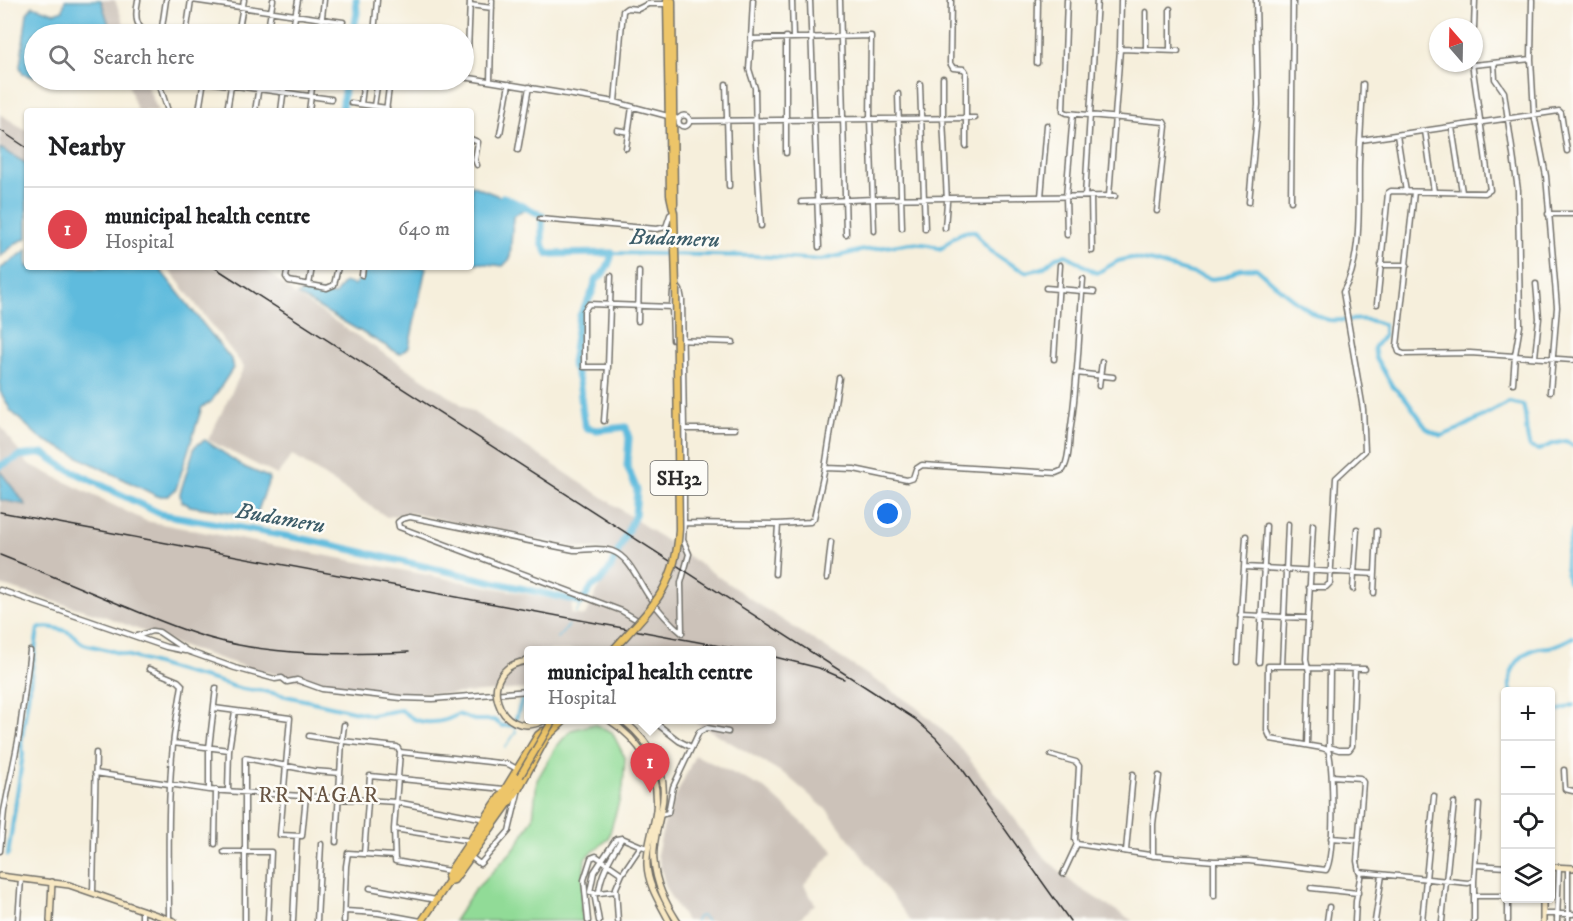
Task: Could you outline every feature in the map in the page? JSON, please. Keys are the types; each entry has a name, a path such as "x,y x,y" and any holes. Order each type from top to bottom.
{"main road":[{"path":"670,2 680,0"},
{"name":"SH32","path":"618,646 665,588 674,566 678,543 676,285 674,213 670,195 673,117 670,2"},
{"path":"449,882 448,876 520,776 551,724"},
{"path":"421,921 449,882 454,880 471,857 518,790 546,738 560,724"},
{"path":"452,873 538,735 543,731 553,730"}],"street":[{"path":"138,0 135,17 138,24"},
{"path":"162,24 165,0"},
{"path":"188,24 192,0 219,2 343,22"},
{"path":"240,24 244,0"},
{"path":"269,24 273,0"},
{"path":"294,24 298,0"},
{"path":"321,24 324,0"},
{"path":"375,24 377,0"},
{"path":"490,81 492,0"},
{"path":"753,0 748,69 755,88 761,226"},
{"path":"792,0 793,38"},
{"path":"810,0 819,247"},
{"path":"840,0 846,234"},
{"path":"951,0 950,63 953,68 964,69 966,72 966,146"},
{"path":"1037,63 1038,0"},
{"path":"1067,0 1062,108 1064,112 1073,114 1162,121 1166,124 1157,211"},
{"path":"1092,251 1088,196 1090,115 1098,0"},
{"path":"1109,196 1120,48 1121,0"},
{"path":"1248,202 1258,105 1256,0"},
{"path":"1291,201 1293,0"},
{"path":"1474,18 1475,0"},
{"path":"1532,0 1534,114 1546,176 1557,307 1550,392"},
{"path":"615,102 623,11 627,8 638,9 648,4 670,2"},
{"path":"469,24 470,3 492,8"},
{"path":"1170,9 1170,50"},
{"path":"1146,12 1146,50"},
{"path":"751,39 871,36 870,119 874,231"},
{"path":"786,37 786,153"},
{"path":"1120,48 1178,51"},
{"path":"1483,64 1532,59"},
{"path":"1494,63 1494,79 1504,92 1518,190 1520,326 1513,383"},
{"path":"1377,304 1387,194 1391,191 1485,193 1490,188 1474,72"},
{"path":"943,78 947,199 945,228"},
{"path":"474,79 615,102 673,117 686,116 690,121"},
{"path":"500,134 509,84"},
{"path":"726,84 729,186"},
{"path":"920,84 925,229"},
{"path":"1309,587 1329,585 1336,478 1365,451 1363,409 1343,291 1349,281 1354,260 1363,84"},
{"path":"518,150 529,87"},
{"path":"161,90 167,108"},
{"path":"200,108 203,90"},
{"path":"228,108 231,90"},
{"path":"255,108 258,90"},
{"path":"264,90 331,99"},
{"path":"282,108 284,90"},
{"path":"309,108 312,90"},
{"path":"361,104 363,90"},
{"path":"375,106 377,90"},
{"path":"387,108 389,90"},
{"path":"898,94 902,228"},
{"path":"351,103 383,108"},
{"path":"626,148 632,107"},
{"path":"1361,140 1560,112 1567,151"},
{"path":"1067,235 1066,197 1073,114"},
{"path":"673,117 683,127 690,121"},
{"path":"690,121 975,118"},
{"path":"1041,197 1047,125"},
{"path":"1452,127 1462,192"},
{"path":"617,130 629,132"},
{"path":"1425,131 1434,192"},
{"path":"1397,135 1406,192"},
{"path":"474,140 478,142 474,161"},
{"path":"1414,192 1397,346 1401,354 1515,355 1573,360"},
{"path":"801,202 1115,196"},
{"path":"540,219 657,229 666,227 670,215 674,213"},
{"path":"1548,214 1573,214"},
{"path":"1054,359 1060,265"},
{"path":"1380,265 1407,265"},
{"path":"287,270 286,278 289,281 331,287 336,281 338,270"},
{"path":"309,285 312,270"},
{"path":"362,275 363,270"},
{"path":"638,321 639,272"},
{"path":"604,421 611,276"},
{"path":"825,468 854,469 907,480 913,478 916,469 922,465 1060,472 1067,460 1076,400 1083,279"},
{"path":"1535,357 1539,318 1536,284"},
{"path":"640,621 622,611 399,527 398,522 410,517 574,550 612,551 620,555 663,616 682,633 681,583 689,554 683,540 684,429 682,340 682,300 680,290 676,285 672,299 673,340 682,340 733,342"},
{"path":"1046,288 1094,292"},
{"path":"608,367 584,367 584,311 589,303 672,307"},
{"path":"1099,386 1102,362"},
{"path":"1076,373 1113,376"},
{"path":"684,523 778,524 812,521 825,468 839,378"},
{"path":"684,429 735,429"},
{"path":"775,574 778,524"},
{"path":"1282,666 1288,524"},
{"path":"1307,745 1307,618 1313,525"},
{"path":"1259,662 1266,526"},
{"path":"1353,589 1357,529"},
{"path":"1374,593 1377,531"},
{"path":"1238,662 1245,536"},
{"path":"827,578 831,542"},
{"path":"1244,567 1375,574"},
{"path":"0,591 166,647 187,651 274,679 282,678 287,682 297,680 322,689 433,699 524,691"},
{"path":"1240,615 1307,618"},
{"path":"137,636 152,631 159,632 187,651"},
{"path":"0,850 4,811 19,736 30,651"},
{"path":"524,662 514,665 504,672 497,686 497,701 505,715 513,721 524,723"},
{"path":"1355,669 1351,748 1328,749 1271,739 1268,735 1268,668 1273,665 1365,669"},
{"path":"1077,844 1152,856 1214,861 1249,861 1326,870 1330,860 1331,838 1332,776 1328,749 1330,668"},
{"path":"0,876 52,882 93,892 171,920 168,861 173,743 182,686 178,681 149,669"},
{"path":"209,790 209,748 216,688"},
{"path":"214,708 288,717 291,722 280,835 302,836 306,796"},
{"path":"228,790 229,750 235,711"},
{"path":"615,724 636,743 655,778 656,812 648,848 649,878 669,921"},
{"path":"627,724 645,740 658,764 664,787 653,861 659,889 676,921"},
{"path":"657,724 679,741 692,747"},
{"path":"336,842 344,725"},
{"path":"661,813 668,813 673,787 699,732 707,728 728,732"},
{"path":"309,736 400,749 394,861 452,873"},
{"path":"173,743 229,750"},
{"path":"400,752 508,764 517,769"},
{"path":"93,892 96,753"},
{"path":"1051,755 1076,762 1079,766 1075,840 1077,844 1063,874"},
{"path":"245,921 243,791 245,758 313,771 340,773"},
{"path":"1564,770 1565,789 1573,791"},
{"path":"95,773 209,790 396,802 485,819"},
{"path":"1126,851 1133,774"},
{"path":"364,854 370,776 505,789"},
{"path":"1152,856 1159,776"},
{"path":"1332,776 1362,780 1357,866 1361,872 1356,921"},
{"path":"215,844 216,790"},
{"path":"471,857 480,864 509,831 518,790"},
{"path":"1422,921 1434,796"},
{"path":"1442,921 1454,802"},
{"path":"1474,921 1479,805"},
{"path":"394,830 470,842"},
{"path":"293,921 297,836"},
{"path":"588,921 594,873 616,839 622,838 648,848"},
{"path":"592,893 600,885 622,838"},
{"path":"1331,838 1359,840"},
{"path":"317,921 321,844"},
{"path":"618,921 616,891 622,874 641,846"},
{"path":"224,852 271,852 268,921"},
{"path":"344,921 348,853 393,856"},
{"path":"599,921 592,893 584,880 591,858 596,856 607,866 622,874"},
{"path":"1214,861 1214,896"},
{"path":"1476,865 1501,867"},
{"path":"1555,867 1571,868 1571,914 1568,921"},
{"path":"1557,921 1559,867"},
{"path":"1361,872 1468,883 1474,881"},
{"path":"1375,921 1382,875"},
{"path":"18,921 21,879"},
{"path":"50,921 52,882"},
{"path":"370,888 436,900"},
{"path":"1311,888 1358,893"},
{"path":"592,893 616,891"},
{"path":"1474,896 1501,897"},
{"path":"1507,903 1508,921"},
{"path":"1543,903 1543,921"},
{"path":"1327,921 1329,907"},
{"path":"141,921 142,910"},
{"path":"344,911 378,913 421,921"},
{"path":"1543,914 1571,914"}],"shaded area":[{"path":"101,0 115,0 124,24 109,24"},
{"path":"130,90 149,90 157,108 136,108"},
{"path":"0,114 24,129 24,162 0,148"},
{"path":"169,270 266,270 295,295 912,704 960,747 1043,856 1075,885 1133,921 911,921 828,811 786,775 699,724 776,724 776,646 524,646 524,689 450,694 368,692 301,681 246,667 175,644 104,616 0,585 0,500 25,504 0,471 0,425 27,463 146,521 572,603 571,614 585,616 615,554 411,513 387,517 292,455 277,475 208,440 244,367"},
{"path":"695,755 764,788 834,851 804,885 815,904 797,921 686,921 667,891 657,854 666,817"}],"green space":[{"path":"594,724 612,732 625,758 623,788 608,839 585,858 581,912 584,921 454,921 473,892 516,847 533,818 537,780 556,747 571,730"}],"water":[{"path":"65,0 101,0 109,24 26,24 27,13 33,6 54,13 63,10"},
{"path":"24,36 24,74 20,67"},
{"path":"0,148 24,162 24,239 16,243 0,257"},
{"path":"474,186 527,207 513,217 510,259 503,266 474,262"},
{"path":"24,252 24,270 160,270 231,359 233,368 211,402 202,407 176,489 168,496 157,496 40,438 11,411 0,391 0,269"},
{"path":"367,270 425,270 409,347 400,354 297,295 304,291 335,295 344,282 354,285"},
{"path":"205,440 244,467 268,477 269,480 256,516 190,506 181,501 180,493 195,446"},
{"path":"0,471 26,505 0,500"}],"waterway":[{"path":"355,24 356,0"},
{"path":"342,108 344,90"},
{"name":"Budameru","path":"0,466 20,456 43,453 64,467 161,514 309,540 582,602 592,586 600,582 610,569 635,515 637,490 627,466 629,438 626,427 597,430 586,428 580,387 572,363 580,316 591,295 595,281 606,269 612,253 548,254 542,243 542,215 503,197"},
{"name":"Budameru","path":"612,253 821,260 911,243 941,249 960,234 975,231 997,256 1027,272 1043,268 1056,257 1066,255 1097,273 1118,261 1131,258 1212,279 1226,277 1240,269 1256,268 1292,298 1322,318 1369,320 1384,325 1384,335 1374,348 1376,358 1393,387 1406,399 1427,429 1441,436 1509,402 1523,405 1530,447 1539,450 1566,441 1573,446"},
{"name":"Budameru","path":"1573,531 1566,562 1568,582 1573,585"},
{"path":"576,613 582,602"},
{"path":"558,638 569,625"},
{"path":"8,855 23,754 21,744 38,629 41,628 61,629 85,644 239,688 259,690 371,715 401,710 414,719 424,722 442,721 458,714 474,720 494,720 502,726 514,725 522,700"},
{"name":"Budameru","path":"1510,687 1512,672 1523,656 1535,649 1553,646 1573,637"},
{"path":"522,700 524,694"},
{"name":"Budameru","path":"1555,712 1573,705"},
{"path":"505,748 516,732 514,725"},
{"path":"696,921 702,916 707,921"}],"railway":[{"path":"0,130 24,146"},
{"path":"219,270 915,719 958,763 1070,921"},
{"path":"0,512 720,646"},
{"path":"0,555 175,627 236,645 310,653 409,652"},
{"path":"776,657 819,668 844,679"}],"place":[{"name":"municipal health centre","path":"650,793"}],"district":[{"name":"RR NAGAR","path":"319,794"}]}
